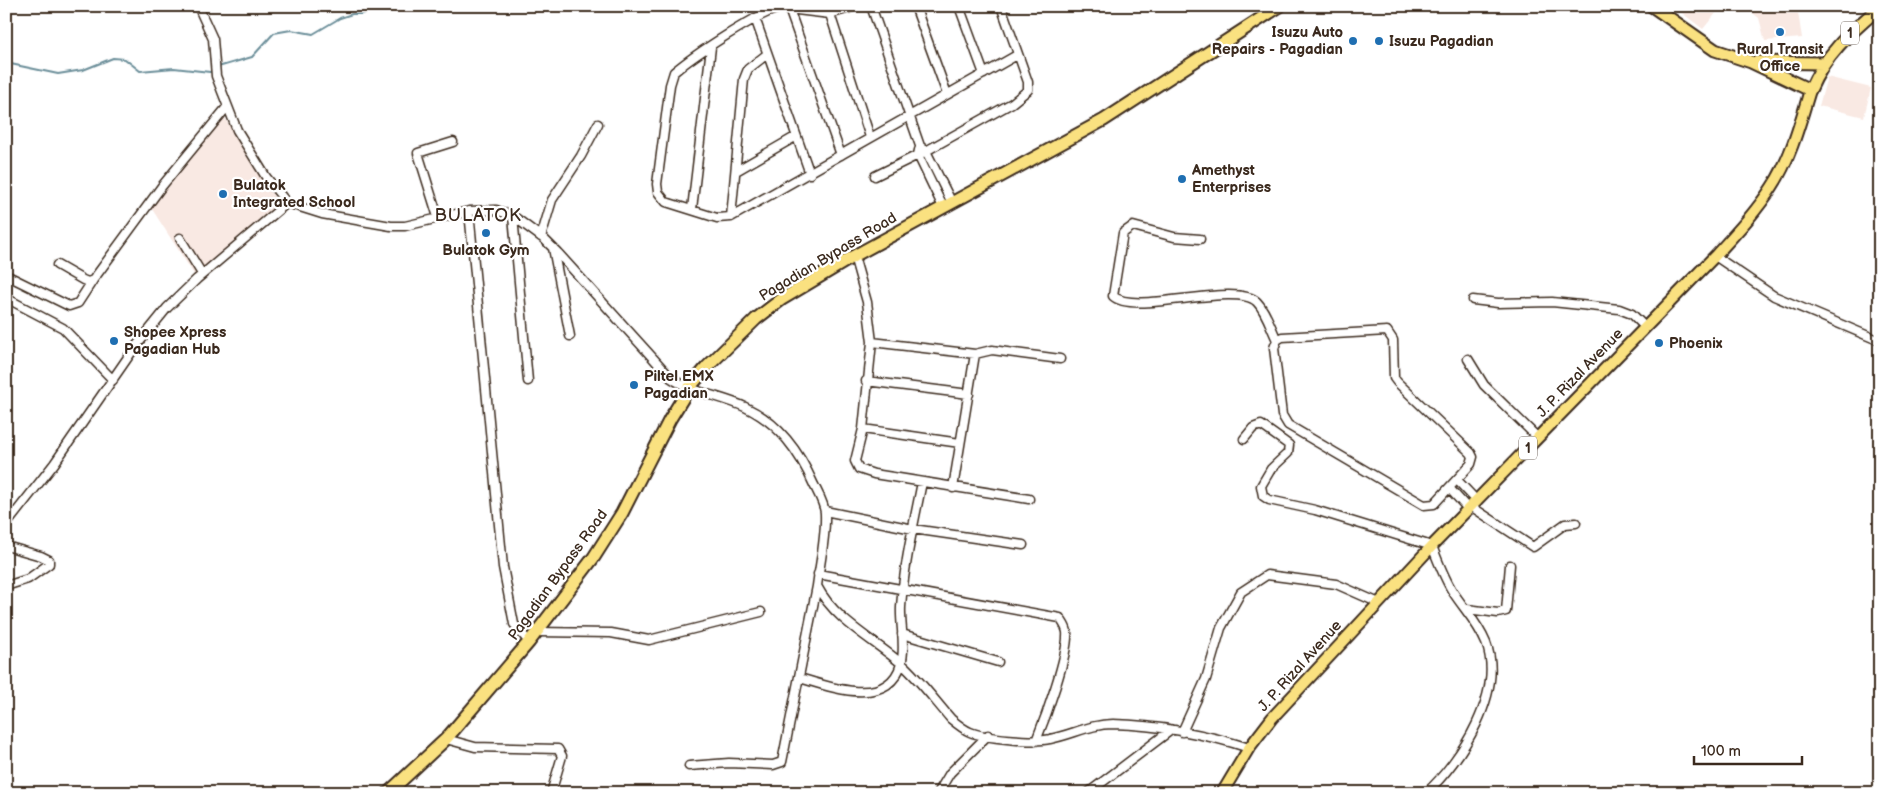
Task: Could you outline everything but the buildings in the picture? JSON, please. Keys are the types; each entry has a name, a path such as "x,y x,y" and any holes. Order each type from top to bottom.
{"highway":[{"name":"Pagadian Bypass Road","path":"388,793 446,739 529,642 594,557 622,514 670,420 689,388 707,367 756,319 782,299 854,256 1060,146 1104,120 1280,6"},
{"path":"1652,6 1715,50 1752,62 1810,90"},
{"name":"1","path":"1823,62 1848,35 1880,7"},
{"path":"1752,62 1823,62"},
{"name":"J. P. Rizal Avenue","path":"1810,90 1823,62"}],"main road":[{"name":"J. P. Rizal Avenue","path":"1222,793 1249,748 1272,718 1432,546 1715,256 1772,186 1796,135 1810,90"}],"street":[{"path":"198,6 213,39 216,76 227,107 254,158 287,203 322,214 391,226 405,226 469,211 496,210 513,216 553,248 671,378 689,388 744,406 762,416 789,441 805,463 825,511 817,586 782,762 773,765 729,763 689,766"},
{"path":"856,6 830,14 788,9 772,10 754,18 680,67 672,77 657,184 658,192 666,202 717,218 731,217 810,174 909,114 1017,55"},
{"path":"871,6 909,114 948,205"},
{"path":"915,6 947,94"},
{"path":"959,6 984,74"},
{"path":"875,176 918,155 923,149 1023,96 1028,90 1028,82 1001,6"},
{"path":"788,9 842,155"},
{"path":"830,14 870,137"},
{"path":"754,18 810,174"},
{"path":"692,209 711,47"},
{"path":"731,217 744,79 748,69 766,55"},
{"path":"6,275 69,306 78,303 162,186 227,107"},
{"path":"541,237 552,200 598,124"},
{"path":"736,171 795,136"},
{"path":"438,217 418,153 452,142"},
{"path":"918,155 948,205"},
{"path":"6,525 54,464 167,308 202,274 287,203"},
{"path":"469,211 503,567 514,624 529,642"},
{"path":"513,216 528,381"},
{"path":"1200,239 1186,239 1133,226 1129,227 1123,232 1113,296 1125,302 1139,303 1194,298 1250,297 1258,303 1277,340"},
{"path":"180,238 202,274"},
{"path":"553,248 570,336"},
{"path":"854,256 867,302 872,342 866,381 863,429 855,461 859,469 868,473 1029,499"},
{"path":"1715,256 1774,296 1880,341"},
{"path":"57,265 83,280 88,282 93,280"},
{"path":"6,298 63,328 113,380"},
{"path":"1473,300 1498,303 1552,302 1619,309 1632,314 1646,328"},
{"path":"1387,331 1393,340 1394,378 1396,382 1473,456 1470,464 1458,480 1434,504 1424,505 1288,425 1282,415 1274,348 1277,340 1282,337 1387,331"},
{"path":"872,342 975,354 992,350 1060,359"},
{"path":"953,488 975,354"},
{"path":"1468,359 1484,385 1538,438"},
{"path":"866,381 969,394"},
{"path":"1244,439 1253,428 1261,424 1290,445 1288,453 1271,469 1261,486 1263,496 1269,500 1315,510 1432,546 1448,583 1467,609 1486,644 1491,674 1489,688 1472,732 1452,764 1426,793"},
{"path":"863,429 960,443"},
{"path":"1458,480 1472,506"},
{"path":"800,678 841,690 870,691 882,687 893,679 901,664 901,606 922,482"},
{"path":"1450,489 1533,547 1565,524 1576,523"},
{"path":"825,511 913,529 1023,545"},
{"path":"6,546 49,560 49,564 36,574 6,586"},
{"path":"1467,609 1498,613 1506,611 1510,565"},
{"path":"818,574 904,588 1060,618 1067,633 1049,707 1036,741"},
{"path":"1182,732 1206,679 1221,628 1242,592 1267,575 1336,584 1379,603"},
{"path":"817,586 832,608 901,664 951,719 972,733 1036,741 1049,740 1099,725 1170,730 1230,742 1249,748"},
{"path":"536,632 612,633 649,640 761,612"},
{"path":"902,634 998,662"},
{"path":"1088,793 1170,730"},
{"path":"938,793 950,773 988,735"},
{"path":"446,739 488,749 558,749 562,756 551,793"}],"shaded area":[{"path":"1673,6 1722,6 1703,29"},
{"path":"1744,6 1797,6 1802,38 1765,41 1759,18"},
{"path":"1827,77 1871,88 1864,117 1819,106"},
{"name":"Bulatok Integrated School","path":"223,115 278,203 195,276 150,206"}],"waterway":[{"path":"218,67 252,57 274,33 291,30 313,34 340,18 352,14 362,14 385,6"},
{"path":"6,63 58,74 83,70 113,58 125,59 140,71 174,68 210,72"}],"place":[{"name":"Rural Transit Office","path":"1780,32"},
{"name":"Isuzu Auto Repairs - Pagadian","path":"1353,41"},
{"name":"Isuzu Pagadian","path":"1379,41"},
{"name":"Amethyst Enterprises","path":"1182,179"},
{"name":"Bulatok Integrated School","path":"223,194"},
{"name":"Bulatok Gym","path":"486,233"},
{"name":"Shopee Xpress Pagadian Hub","path":"114,341"},
{"name":"Phoenix","path":"1659,343"},
{"name":"Piltel EMX Pagadian","path":"634,385"}],"district":[{"name":"BULATOK","path":"478,215"}]}
